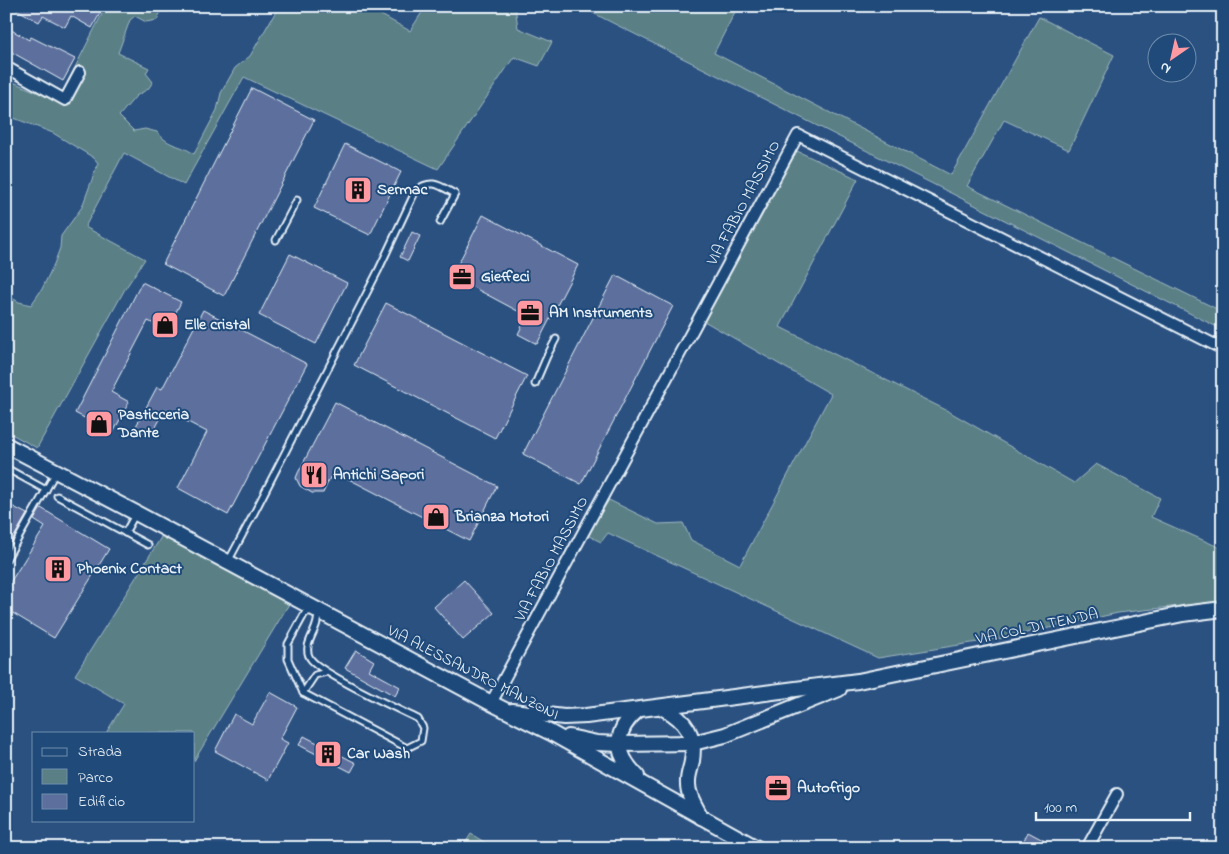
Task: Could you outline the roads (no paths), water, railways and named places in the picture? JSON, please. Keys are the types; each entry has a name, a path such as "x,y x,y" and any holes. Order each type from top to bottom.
{"main road":[{"name":"VIA ALESSANDRO MANZONI","path":"6,445 136,512 644,784 702,818 735,845 757,848"},
{"name":"VIA COL DI TENDA","path":"496,706 564,717 663,708 858,681 1183,614 1223,610"},
{"name":"VIA COL DI TENDA","path":"551,733 587,741 619,744 693,743 725,735 858,681"},
{"path":"663,708 674,713 690,732 693,743 688,782 690,794 702,818"},
{"path":"638,710 628,718 622,728 619,744 621,756 628,767 644,784"}],"street":[{"path":"6,67 65,100 80,72"},
{"name":"VIA FABIO MASSIMO","path":"496,706 798,135 1223,349"},
{"path":"1087,848 1117,794"}],"lane":[{"path":"227,562 252,517 373,280 416,190 425,184 435,183 455,194 440,222"},
{"path":"276,240 297,200"},
{"path":"534,384 556,339"},
{"path":"6,468 46,490"},
{"path":"6,560 56,471"},
{"path":"57,496 148,545"},
{"path":"126,532 136,512"},
{"path":"316,610 319,620 307,647 310,658 327,672 418,719 423,728 420,741 408,748 303,693 288,659 288,644 305,613 316,610"},
{"path":"303,693 316,675 327,672"}],"place":[{"name":"Sermac","path":"358,190"},
{"name":"Gieffeci","path":"462,277"},
{"name":"AM Instruments","path":"530,313"},
{"name":"Elle cristal","path":"165,325"},
{"name":"Pasticceria Dante","path":"99,424"},
{"name":"Antichi Sapori","path":"314,475"},
{"name":"Brianza Motori","path":"436,517"},
{"name":"Phoenix Contact","path":"58,569"},
{"name":"Car Wash","path":"328,754"},
{"name":"Autofrigo","path":"778,788"}]}
